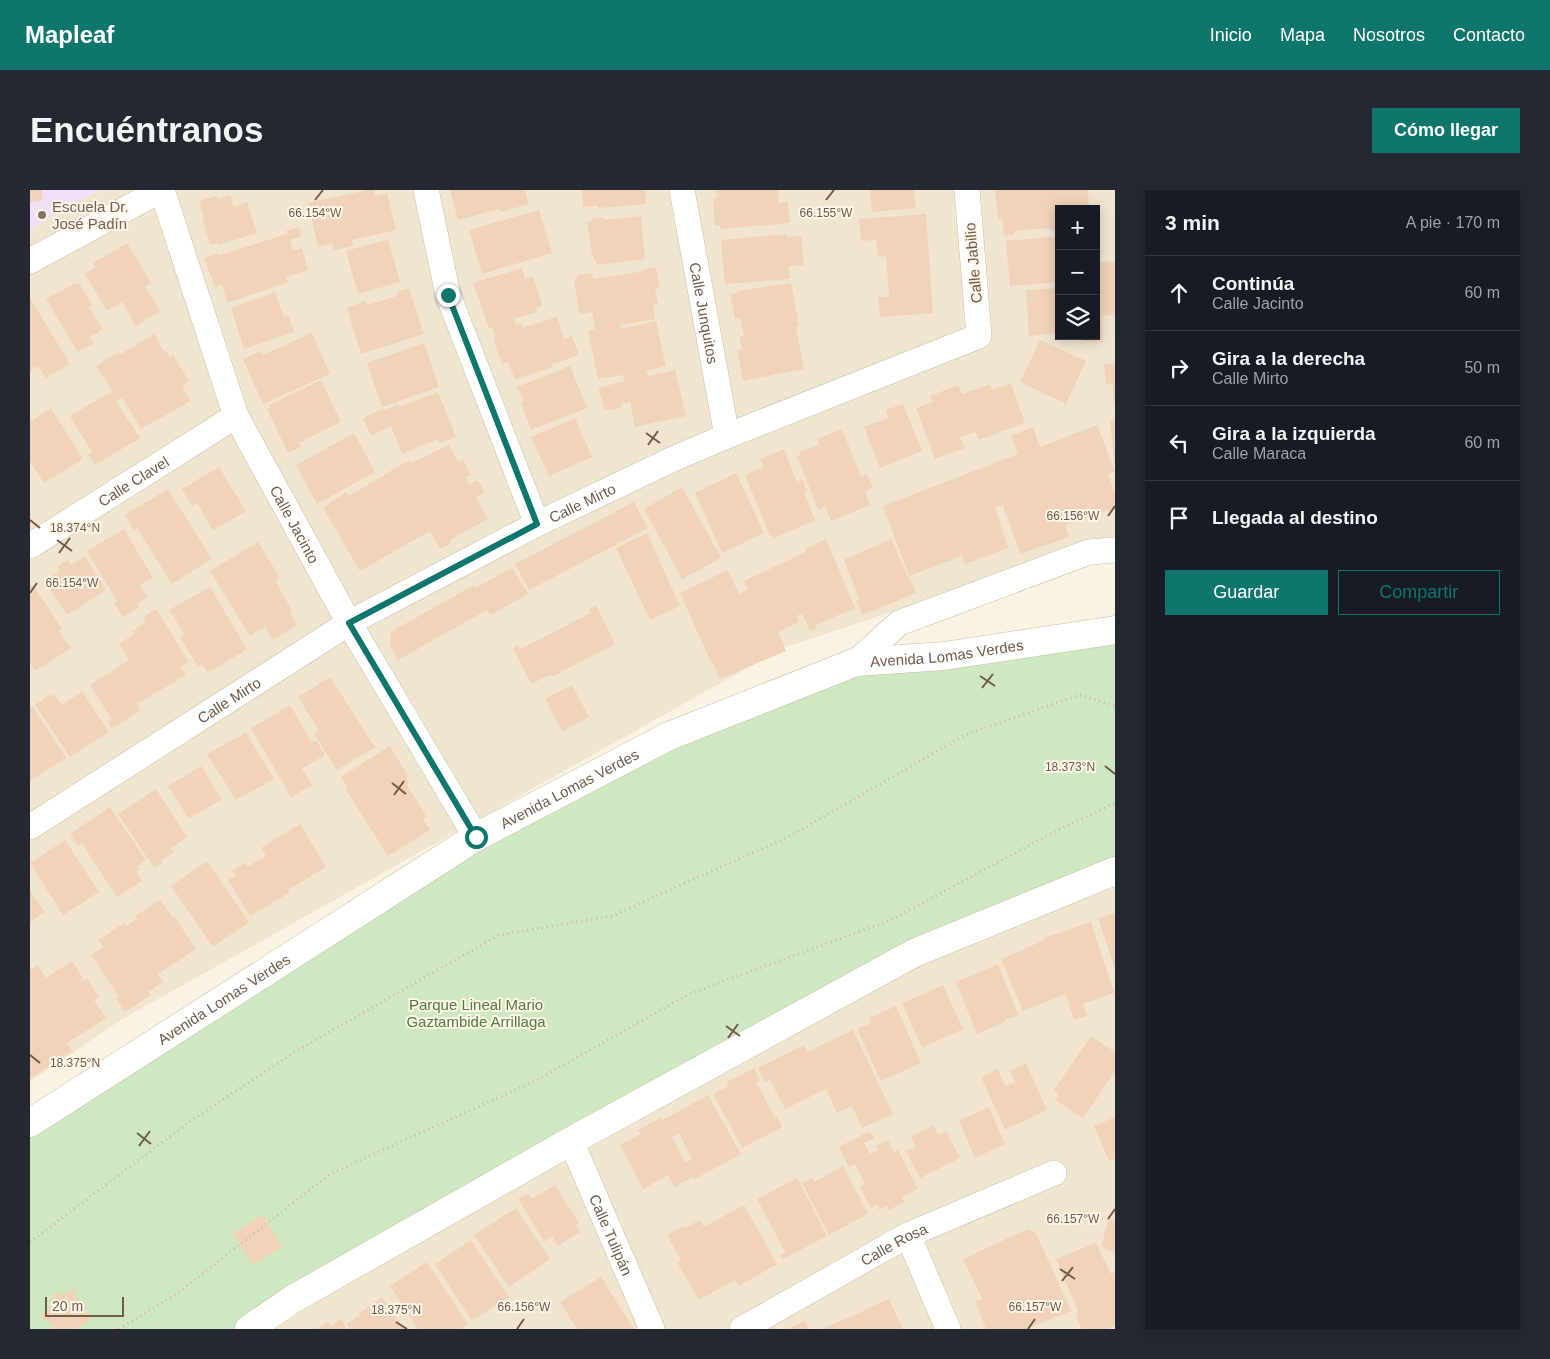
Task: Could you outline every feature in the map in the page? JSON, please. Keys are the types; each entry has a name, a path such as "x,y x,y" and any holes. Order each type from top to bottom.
{"street":[{"path":"30,261 161,190"},
{"name":"Calle Jacinto","path":"161,190 236,416 349,623 476,837"},
{"path":"426,190 448,295 537,524"},
{"name":"Calle Junquitos","path":"682,190 727,436"},
{"name":"Calle Jabilio","path":"966,190 979,336"},
{"name":"Calle Mirto","path":"30,827 349,623 537,524 673,459 727,436 979,336"},
{"name":"Calle Clavel","path":"30,546 236,416"},
{"path":"856,662 899,623 1089,552 1115,550"},
{"name":"Avenida Lomas Verdes","path":"30,1123 476,837 669,736 856,662 944,656 1115,630"},
{"path":"249,1329 293,1299 571,1141 914,953 1115,871"},
{"name":"Calle Tulipán","path":"571,1141 652,1329"},
{"name":"Calle Rosa","path":"742,1329 908,1235 1054,1173"},
{"path":"908,1235 948,1329"}],"path":[{"path":"30,1242 192,1120 298,1050 499,935 612,916 790,836 966,735 1079,695 1115,706"},
{"path":"119,1329 176,1294 332,1173 537,1080 689,994 891,920 1054,832 1115,803"}],"shaded area":[{"path":"30,190 1115,190 1115,538 783,648 121,1020 30,1082"},
{"name":"Escuela Dr. José Padín","path":"30,190 99,190 59,210 30,230"},
{"path":"1115,888 1115,1329 275,1329 713,1035"}],"green space":[{"name":"Parque Lineal Mario Gaztambide Arrillaga","path":"1115,627 1115,871 913,953 249,1329 30,1329 30,1123 476,837 856,662"}],"building":[{"path":"30,190 42,190 42,201 30,202"},
{"path":"374,190 375,196 387,193 396,230 352,240 353,246 334,250 332,244 318,247 308,203"},
{"path":"450,190 525,190 529,204 501,212 499,209 458,220"},
{"path":"582,190 645,190 646,204 598,208 598,206 583,207"},
{"path":"716,190 778,190 779,203 788,202 790,223 720,229 720,225 715,226 713,199 717,198"},
{"path":"870,190 914,190 916,208 872,212"},
{"path":"995,190 1088,190 1089,205 1055,205 1055,231 1051,231 1050,228 1014,231 1014,235 1004,236 1002,218 998,219"},
{"path":"230,195 234,207 247,202 257,233 218,245 217,243 210,245 199,201 216,196 218,199"},
{"path":"539,210 552,253 482,274 469,230"},
{"path":"926,214 933,313 880,317 878,297 889,297 886,256 878,257 876,240 861,241 859,219"},
{"path":"641,216 645,259 597,265 592,254 587,222 592,221 591,219 603,217 604,220"},
{"path":"299,227 301,236 290,240 293,251 302,248 308,270 286,277 288,282 228,303 222,285 215,287 204,258 217,253 217,256 287,234 286,231"},
{"path":"787,234 787,237 801,236 804,265 789,266 790,279 725,284 721,240"},
{"path":"1055,236 1055,282 1010,286 1006,241"},
{"path":"388,239 400,282 358,294 346,251"},
{"path":"127,243 151,283 145,287 160,311 136,326 122,302 107,311 85,274 95,267 93,263"},
{"path":"1115,261 1115,315 1101,316 1103,342 1084,341 1100,340 1100,263"},
{"path":"656,267 660,288 655,288 658,304 653,305 655,319 620,325 621,329 656,321 666,366 646,371 648,376 675,370 686,416 635,427 630,402 621,404 621,408 605,411 598,388 624,381 623,375 598,379 588,331 595,329 592,312 581,314 579,312 574,279 578,278 578,275 592,273 593,279 645,271 644,269"},
{"path":"522,268 525,279 533,276 542,305 536,308 537,312 514,319 516,324 521,323 522,328 557,317 564,339 572,336 579,355 552,364 553,367 515,380 508,362 502,364 493,339 495,335 492,327 489,328 473,283"},
{"path":"75,283 76,285 79,283 92,305 89,307 103,329 90,337 94,343 78,352 46,299"},
{"path":"791,283 799,326 796,327 804,369 743,381 737,350 742,349 739,337 744,336 740,318 735,319 730,295 737,293 737,291"},
{"path":"409,288 424,334 361,354 347,308 365,301 367,305 397,296 396,292"},
{"path":"1055,288 1055,333 1029,336 1026,290"},
{"path":"275,292 284,316 288,315 294,332 244,349 231,308"},
{"path":"30,298 70,364 46,378 38,366 30,371"},
{"path":"312,333 330,374 263,404 243,359 260,351 262,355"},
{"path":"154,334 164,351 170,357 173,355 189,381 182,386 191,401 141,429 122,398 116,401 140,438 95,465 88,454 92,452 70,416 112,391 96,366 119,352 121,354"},
{"path":"1040,340 1086,361 1066,404 1020,382"},
{"path":"424,343 439,387 382,407 367,363"},
{"path":"1115,363 1114,404 1112,384 1106,384 1104,364"},
{"path":"570,366 587,408 531,430 521,403 524,402 517,387"},
{"path":"321,380 341,422 299,443 301,447 288,453 267,409 270,407 269,405"},
{"path":"1011,383 1025,423 979,440 976,432 960,437 965,448 935,459 916,408 933,402 930,396 958,385 962,394 990,384 992,390"},
{"path":"438,392 456,437 440,443 438,439 402,454 391,426 371,436 363,418 383,408 384,411 398,404 399,407"},
{"path":"903,404 922,451 880,468 864,427 888,418 886,410"},
{"path":"51,408 83,459 44,483 30,461 30,422"},
{"path":"575,418 592,457 549,476 531,437"},
{"path":"1110,420 1115,420 1115,462 1114,462"},
{"path":"1097,425 1115,471 1108,474 1115,493 1115,508 1065,525 1069,537 1020,554 1003,505 995,507 1008,548 965,564 962,556 909,576 883,506 1018,454 1011,436 1033,427 1040,447"},
{"path":"842,429 861,476 867,474 873,488 865,491 870,505 831,521 826,508 818,510 797,456 801,454 800,452 819,444 817,439"},
{"path":"354,433 375,472 317,504 296,465"},
{"path":"449,445 458,462 463,459 471,475 466,477 469,484 478,480 485,493 476,497 488,519 450,540 452,542 440,549 430,531 360,571 323,508 346,492 349,496 409,460 411,463"},
{"path":"784,449 797,482 802,479 807,491 804,493 815,520 774,538 772,535 770,536 745,475 764,467 760,459"},
{"path":"219,467 246,511 213,531 197,503 192,506 182,489"},
{"path":"736,473 764,533 722,553 695,493"},
{"path":"682,487 721,558 682,579 644,509"},
{"path":"168,489 212,559 172,584 137,528 134,530 125,515"},
{"path":"634,502 648,528 529,590 515,564"},
{"path":"124,529 153,578 140,585 147,597 137,604 139,607 123,617 114,603 117,601 87,551"},
{"path":"647,533 680,606 650,620 616,548"},
{"path":"826,539 855,608 815,625 817,629 810,631 802,613 797,616 799,622 778,632 786,651 720,679 680,593 728,570 739,594 748,589 744,581 806,552 805,549"},
{"path":"891,539 916,593 862,615 856,600 859,599 844,560"},
{"path":"258,542 280,578 275,581 292,610 290,612 297,625 273,640 265,627 250,636 210,571"},
{"path":"85,556 106,590 67,615 45,581 60,571 57,567 68,560 71,565"},
{"path":"512,567 528,594 491,615 487,610 398,660 390,645 391,633 474,585 476,588"},
{"path":"33,585 62,629 59,631 71,648 35,671 30,663 30,587"},
{"path":"210,587 247,649 208,673 202,664 198,666 180,638 185,635 169,610"},
{"path":"596,605 615,644 552,677 550,675 531,684 513,648 518,645 520,649 591,613 589,609"},
{"path":"156,609 189,662 181,667 186,675 137,704 141,710 112,729 108,722 112,720 90,685 129,660 119,644 134,634 132,631 146,622 143,617"},
{"path":"330,677 375,747 337,770 314,734 319,731 298,697"},
{"path":"572,685 589,717 562,731 545,699"},
{"path":"82,692 109,732 70,757 35,705 49,695 50,697 54,694 62,705"},
{"path":"290,705 312,742 316,740 325,755 302,769 312,785 291,797 251,728"},
{"path":"32,706 66,758 30,781 30,707"},
{"path":"246,733 274,779 236,800 207,754"},
{"path":"390,746 408,776 406,778 409,783 407,785 426,816 423,819 430,830 388,856 346,790 348,789 341,777"},
{"path":"201,766 222,799 189,819 168,786"},
{"path":"156,789 187,837 171,848 174,852 161,861 163,863 154,868 118,814"},
{"path":"110,807 146,860 137,867 139,870 136,872 142,881 117,897 82,844 78,846 70,834"},
{"path":"300,824 326,867 288,890 289,893 250,916 228,880 235,876 232,871 245,863 247,867 266,856 261,848"},
{"path":"65,840 99,892 63,915 30,863"},
{"path":"207,861 249,922 213,947 171,886"},
{"path":"30,891 45,912 30,922"},
{"path":"160,900 173,918 174,916 196,949 158,974 163,982 148,992 151,995 125,1012 116,999 119,997 91,955 103,947 98,940 124,923 126,926 137,919 135,916"},
{"path":"1115,913 1115,969 1098,918"},
{"path":"1091,922 1114,993 1083,1004 1087,1016 1074,1020 1066,994 1023,1011 1001,959 1045,940 1044,938"},
{"path":"72,961 83,978 82,982 87,979 99,997 94,1000 106,1018 67,1043 72,1051 30,1079 30,970 38,965 46,978"},
{"path":"998,964 1018,1015 977,1034 956,982"},
{"path":"943,985 963,1029 922,1048 902,1003"},
{"path":"896,1006 921,1063 881,1081 857,1029 871,1023 869,1018"},
{"path":"853,1030 893,1114 862,1128 852,1106 837,1113 826,1089 785,1109 770,1080 765,1082 758,1068 804,1045 807,1052"},
{"path":"1091,1036 1115,1052 1115,1071 1083,1118 1055,1100 1059,1094 1054,1090"},
{"path":"1026,1063 1047,1110 1005,1130 981,1077 998,1069 1005,1086 1015,1082 1010,1071"},
{"path":"754,1068 760,1080 756,1082 775,1118 777,1116 782,1127 742,1148 713,1094 728,1086 727,1082"},
{"path":"708,1095 741,1154 695,1179 693,1177 674,1187 668,1175 643,1189 620,1145 641,1134 638,1130 662,1117 663,1120","holes":["679,1133 692,1159 685,1162 672,1137"]},
{"path":"989,1107 1005,1144 975,1158 959,1121"},
{"path":"1115,1117 1115,1159 1109,1161 1094,1126"},
{"path":"933,1125 938,1135 946,1131 960,1158 920,1178 906,1151 916,1147 911,1137"},
{"path":"870,1131 874,1138 864,1143 870,1154 878,1150 876,1146 888,1140 894,1152 898,1150 918,1189 902,1197 904,1202 889,1210 887,1206 879,1210 877,1205 871,1208 860,1187 865,1184 855,1164 849,1167 839,1147"},
{"path":"843,1166 868,1214 829,1235 802,1183 812,1178 814,1182"},
{"path":"797,1178 827,1236 783,1259 780,1255 785,1252 757,1199"},
{"path":"555,1185 579,1223 576,1225 580,1232 558,1246 552,1236 544,1242 518,1199 528,1193 532,1199"},
{"path":"744,1205 777,1264 739,1286 735,1280 699,1300 677,1262 681,1260 667,1235 700,1220 704,1227"},
{"path":"516,1208 550,1259 509,1287 474,1235"},
{"path":"263,1215 282,1247 252,1265 233,1233"},
{"path":"1109,1219 1115,1221 1115,1253 1101,1246"},
{"path":"1028,1229 1036,1233 1071,1311 1027,1329 986,1329 975,1302 982,1299 963,1259"},
{"path":"471,1240 509,1297 472,1321 435,1264"},
{"path":"1096,1243 1111,1274 1115,1272 1115,1325 1107,1329 1082,1329 1076,1318 1078,1311 1056,1259"},
{"path":"427,1262 468,1324 461,1329 418,1329 390,1286"},
{"path":"601,1277 634,1329 577,1329 560,1302"},
{"path":"74,1288 76,1291 74,1293 82,1305 85,1303 87,1306 84,1308 92,1319 77,1329 55,1329 53,1324 51,1325 47,1320 45,1321 41,1315 49,1309 53,1295 59,1291 62,1296"},
{"path":"382,1297 403,1329 350,1329 347,1324"},
{"path":"889,1299 903,1329 822,1329 852,1316"},
{"path":"341,1319 347,1329 317,1329 327,1322 331,1326"},
{"path":"805,1320 808,1329 789,1329"}],"place":[{"name":"Escuela Dr. José Padín","path":"42,215"}],"route":[{"path":"448,295 537,524 349,623 476,837"}]}
